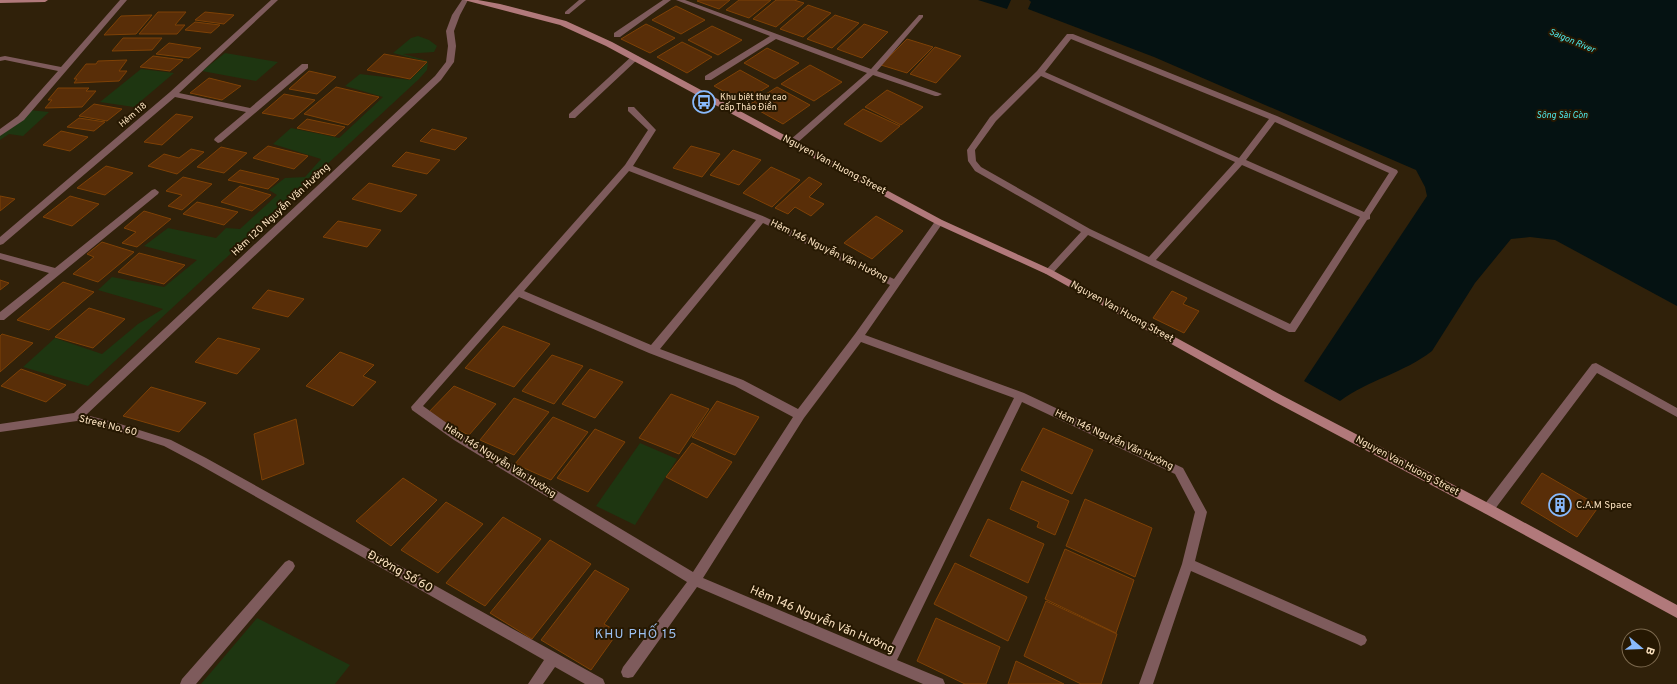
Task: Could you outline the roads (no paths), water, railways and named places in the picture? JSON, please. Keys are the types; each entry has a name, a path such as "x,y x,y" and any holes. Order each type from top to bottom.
{"main road":[{"path":"0,1 45,0"},
{"name":"Nguyen Van Huong Street","path":"466,0 500,6 562,22 635,58 939,222 1048,272 1279,399 1488,509 1677,612"}],"street":[{"path":"0,133 21,118 124,0"},
{"name":"Hẻm 118","path":"0,242 173,94 275,0"},
{"name":"Hẻm 120 Nguyễn Văn Hưởng","path":"77,417 438,78 450,62 452,46 450,31 456,15 466,0"},
{"path":"567,13 583,0"},
{"path":"617,35 668,0"},
{"path":"679,0 872,72 938,94"},
{"path":"793,142 872,72 921,16"},
{"path":"708,78 775,36"},
{"path":"1070,36 1274,118 1394,172 1292,329 1088,231 978,169 972,161 972,150 993,119 1040,73 1070,36"},
{"path":"0,59 5,58 63,70"},
{"path":"572,116 635,58"},
{"path":"218,140 305,66"},
{"path":"1040,73 1366,217"},
{"path":"173,94 251,111"},
{"name":"Hẻm 146 Nguyễn Văn Hưởng","path":"631,109 652,130 628,167 416,407 458,437 695,580 938,684"},
{"path":"1150,261 1241,161 1274,118"},
{"name":"Hẻm 146 Nguyễn Văn Hưởng","path":"628,167 762,219 896,284"},
{"path":"1,317 155,192"},
{"name":"Hẻm 146 Nguyễn Văn Hưởng","path":"653,350 762,219"},
{"name":"Hẻm 146 Nguyễn Văn Hưởng","path":"628,672 695,580 800,415 859,337 939,222"},
{"path":"1048,272 1088,231"},
{"path":"0,256 57,272"},
{"path":"518,293 653,350 739,383 800,415"},
{"name":"Hẻm 146 Nguyễn Văn Hưởng","path":"859,337 1020,396 1179,471 1201,512 1188,564 1146,684"},
{"path":"1488,509 1596,367 1677,413"},
{"path":"889,663 1020,396"},
{"name":"Street No. 60","path":"0,428 77,417 117,426 167,442 202,461"},
{"name":"Đường Số 60","path":"202,461 598,684"},
{"path":"1188,564 1361,640"},
{"path":"187,684 289,566"},
{"path":"535,684 553,658"}],"water":[{"path":"978,0 1011,0 1007,9"},
{"name":"Sông Sài Gòn","path":"1029,0 1677,0 1677,306 1555,240 1530,237 1511,239 1475,283 1432,351 1410,365 1362,387 1340,401 1304,381 1427,196 1425,187 1416,170 1154,57 1028,9 1031,2"}],"place":[{"name":"Khu biệt thự cao cấp Thảo Điền","path":"704,102"},
{"name":"C.A.M Space","path":"1560,505"}],"district":[{"name":"KHU PHỐ 15","path":"636,635"}],"water label":[{"name":"Saigon River","path":"1572,41"}]}
